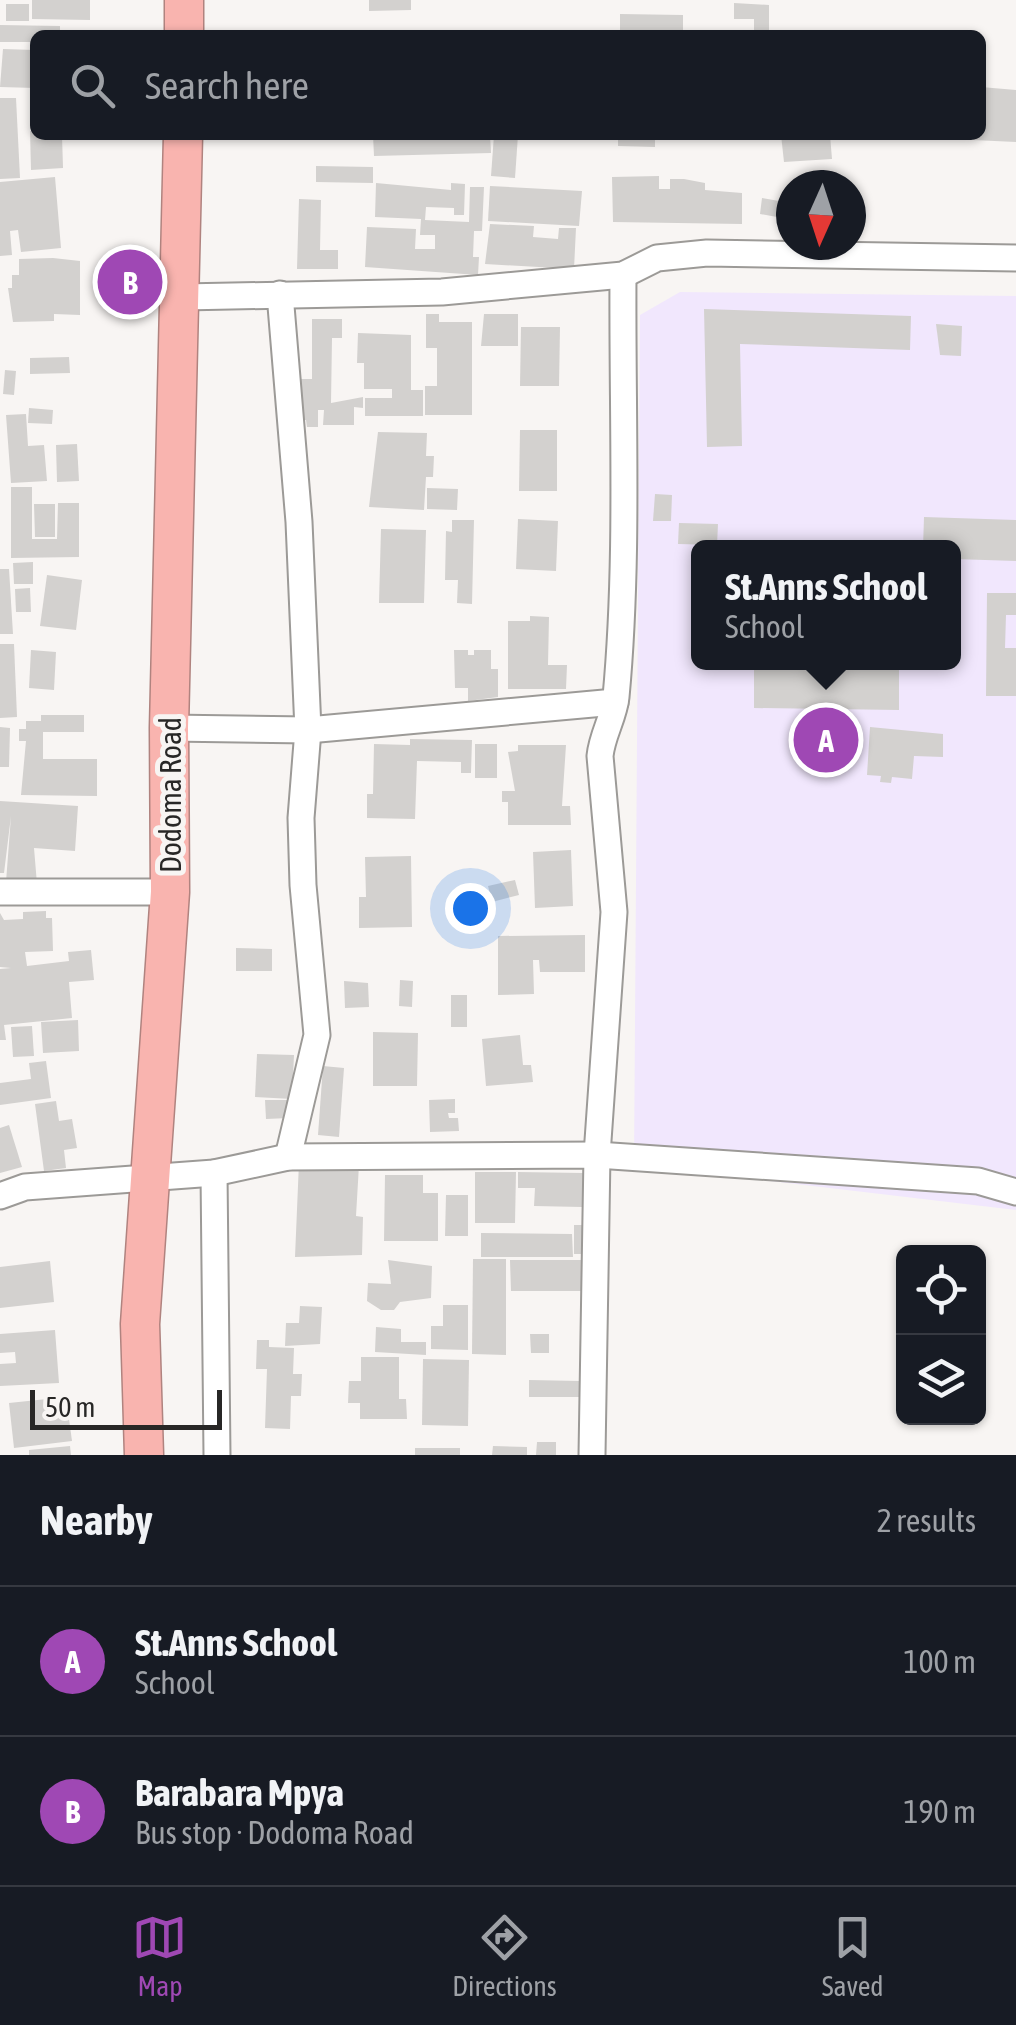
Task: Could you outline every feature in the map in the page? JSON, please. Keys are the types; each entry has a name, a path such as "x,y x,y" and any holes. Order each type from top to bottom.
{"highway":[{"path":"184,0 184,30"},
{"name":"Dodoma Road","path":"144,1455 140,1324 170,892 169,728 184,140"}],"street":[{"path":"182,298 442,292 623,275 657,258 707,253 1016,258"},
{"path":"592,1455 596,1155 614,912 600,756 602,734 615,702 623,275"},
{"path":"280,294 300,522 308,730 301,818 303,885 317,1036 288,1157"},
{"path":"169,728 308,730 615,702"},
{"path":"0,892 170,892"},
{"path":"0,1196 25,1186 214,1173 288,1157 596,1155 978,1180 1016,1192"},
{"path":"214,1173 217,1455"}],"shaded area":[{"path":"680,292 1016,296 1016,1210 634,1165 640,315"}],"building":[{"path":"32,0 90,0 90,20 32,19"},
{"path":"369,0 411,0 411,10 369,11"},
{"path":"734,3 769,5 769,30 754,30 754,19 734,19"},
{"path":"6,4 29,4 29,21 6,21"},
{"path":"620,14 683,15 683,30 620,30"},
{"path":"0,25 60,26 60,30 30,30 30,42 0,42"},
{"path":"3,49 30,50 30,88 0,87"},
{"path":"986,87 1016,90 1016,142 973,140 986,140"},
{"path":"0,98 16,98 20,178 0,179"},
{"path":"30,140 62,140 63,168 31,170"},
{"path":"373,140 490,140 491,153 374,156"},
{"path":"494,140 518,140 515,178 491,176"},
{"path":"618,140 655,140 655,147 618,146"},
{"path":"782,140 830,140 832,159 784,162"},
{"path":"316,166 373,167 373,183 316,182"},
{"path":"659,176 659,189 670,189 670,179 684,179 705,183 705,190 742,193 742,224 613,222 612,177"},
{"path":"55,177 61,248 21,252 18,230 10,231 12,255 0,256 0,182"},
{"path":"376,183 451,190 451,183 465,184 464,215 454,215 454,208 426,207 425,220 469,222 470,187 484,187 482,231 474,231 473,257 479,257 478,275 365,267 367,227 416,229 415,249 435,249 435,235 420,235 421,219 375,217"},
{"path":"490,186 582,191 579,226 488,221"},
{"path":"762,198 776,200 776,217 760,214"},
{"path":"299,199 321,200 320,250 338,250 338,269 297,269"},
{"path":"490,224 534,226 533,237 558,239 559,228 576,228 574,269 485,264"},
{"path":"19,259 80,261 80,315 54,314 54,321 13,322 8,288 12,288 12,275 19,275"},
{"path":"704,309 911,316 910,350 740,344 742,446 707,447"},
{"path":"426,314 439,314 439,322 472,322 472,415 425,415 425,386 437,386 437,348 426,348"},
{"path":"484,314 518,314 518,346 481,346"},
{"path":"312,319 342,319 342,338 332,338 331,403 363,397 363,408 354,407 354,425 323,425 324,410 318,410 318,427 307,427 306,420 297,420 297,379 312,379"},
{"path":"936,324 962,326 961,356 940,355"},
{"path":"521,327 560,327 559,386 520,386"},
{"path":"358,333 411,335 411,390 423,390 423,416 365,416 365,398 392,398 392,389 364,389 364,363 357,363"},
{"path":"69,357 70,373 30,374 30,358"},
{"path":"5,370 16,371 14,395 3,394"},
{"path":"29,408 53,410 52,424 28,423"},
{"path":"26,414 28,446 44,445 47,481 11,483 6,415"},
{"path":"520,430 557,430 557,491 519,491"},
{"path":"378,432 427,433 426,456 434,456 433,477 426,477 424,510 369,507"},
{"path":"77,444 79,481 57,482 56,445"},
{"path":"11,487 32,487 32,539 57,539 58,503 79,503 79,557 11,558"},
{"path":"427,488 458,489 457,510 427,509"},
{"path":"655,494 672,495 671,521 653,521"},
{"path":"34,504 55,504 55,537 35,537"},
{"path":"924,517 1016,520 1016,561 961,559 961,540 923,540"},
{"path":"518,519 558,521 556,571 516,569"},
{"path":"452,520 474,520 472,604 457,603 458,580 445,580 446,531 452,532"},
{"path":"679,523 718,524 717,540 678,544"},
{"path":"381,529 426,530 424,603 379,603"},
{"path":"33,562 33,584 14,584 13,563"},
{"path":"0,569 9,569 13,634 0,634"},
{"path":"47,575 82,580 76,630 40,626"},
{"path":"30,588 31,612 16,612 15,589"},
{"path":"987,593 1016,593 1016,615 1006,615 1005,648 1016,648 1016,696 986,696"},
{"path":"530,616 549,617 548,665 567,665 566,689 508,689 508,621 530,621"},
{"path":"0,644 14,644 17,717 0,718"},
{"path":"31,650 56,652 54,690 29,688"},
{"path":"454,650 468,650 468,655 474,655 474,650 491,650 491,669 498,669 498,697 468,701 468,688 455,688"},
{"path":"754,670 899,670 899,710 754,708"},
{"path":"41,715 84,715 84,732 43,732 43,759 97,759 97,796 21,795 26,741 19,741 19,729 26,729 26,721 41,721"},
{"path":"0,727 10,728 9,767 0,767"},
{"path":"870,727 943,734 943,757 914,756 912,779 892,777 891,783 880,782 881,776 867,775"},
{"path":"410,739 472,740 471,773 461,773 461,762 417,761 415,819 367,818 367,794 373,794 374,744 410,745"},
{"path":"475,744 497,744 497,778 475,778"},
{"path":"518,745 566,745 562,806 570,806 571,825 508,825 508,802 502,802 502,791 515,791 508,752 518,751"},
{"path":"0,801 78,806 75,851 34,848 37,884 6,882 11,816 4,873 0,873"},
{"path":"571,850 573,906 535,908 533,852"},
{"path":"411,856 412,927 359,928 359,897 366,897 365,857"},
{"path":"515,880 519,895 492,902 488,886"},
{"path":"46,911 46,918 52,918 53,951 25,952 27,966 69,961 68,952 91,950 94,980 69,982 72,1018 4,1025 6,1040 0,1040 0,969 11,968 0,967 0,913 4,920 23,919 23,912"},
{"path":"585,935 585,972 540,972 539,960 533,960 534,994 498,995 498,936"},
{"path":"236,948 272,949 272,971 236,971"},
{"path":"400,980 413,981 412,1007 399,1006"},
{"path":"344,981 368,983 369,1007 345,1008"},
{"path":"451,995 467,995 467,1027 451,1027"},
{"path":"78,1020 79,1051 43,1053 41,1022"},
{"path":"32,1026 34,1056 13,1057 11,1027"},
{"path":"373,1032 418,1033 417,1086 373,1086"},
{"path":"520,1035 523,1065 531,1065 533,1082 486,1086 482,1039"},
{"path":"257,1054 294,1055 292,1099 255,1097"},
{"path":"46,1061 51,1098 0,1105 0,1083 31,1079 29,1063"},
{"path":"323,1066 344,1068 339,1137 318,1135"},
{"path":"455,1099 455,1113 448,1113 449,1118 458,1118 459,1131 430,1132 429,1100"},
{"path":"265,1100 289,1100 289,1118 266,1119"},
{"path":"56,1101 59,1121 72,1119 77,1148 64,1150 66,1168 44,1171 35,1104"},
{"path":"9,1125 22,1167 0,1173 0,1128"},
{"path":"299,1162 359,1165 356,1216 363,1217 362,1255 295,1257"},
{"path":"475,1172 516,1172 515,1223 475,1223"},
{"path":"518,1172 583,1173 582,1207 534,1206 535,1188 518,1188"},
{"path":"385,1175 423,1175 423,1193 438,1193 438,1241 384,1241"},
{"path":"446,1195 468,1195 468,1236 445,1236"},
{"path":"574,1225 587,1225 588,1254 574,1254"},
{"path":"481,1233 572,1234 573,1257 481,1257"},
{"path":"473,1259 506,1259 506,1355 472,1354"},
{"path":"388,1260 432,1266 431,1298 400,1302 394,1310 381,1310 367,1301 368,1283 391,1284"},
{"path":"510,1260 588,1260 587,1291 511,1291"},
{"path":"50,1261 54,1302 0,1308 0,1267"},
{"path":"443,1305 468,1305 468,1350 431,1349 431,1326 443,1326"},
{"path":"300,1306 322,1307 320,1344 285,1346 286,1323 299,1323"},
{"path":"376,1327 401,1329 401,1342 426,1342 426,1355 375,1352"},
{"path":"55,1330 59,1383 0,1386 0,1364 16,1363 15,1352 0,1353 0,1334"},
{"path":"530,1334 549,1334 549,1353 531,1353"},
{"path":"257,1340 269,1340 269,1347 294,1348 293,1374 302,1374 301,1396 291,1396 290,1429 265,1428 267,1369 256,1369"},
{"path":"361,1357 399,1357 399,1399 406,1399 407,1419 360,1419 360,1403 348,1403 349,1381 361,1381"},
{"path":"423,1359 469,1360 468,1426 422,1425"},
{"path":"529,1380 580,1381 579,1397 529,1397"},
{"path":"66,1397 72,1441 14,1448 9,1403"},
{"path":"537,1442 556,1442 556,1455 536,1455"},
{"path":"70,1446 71,1455 29,1455 29,1450"},
{"path":"493,1446 527,1447 527,1455 492,1455"},
{"path":"415,1448 460,1448 460,1455 415,1455"}],"place":[{"name":"Barabara Mpya","path":"130,282"},
{"name":"St.Anns School","path":"826,740"}]}
